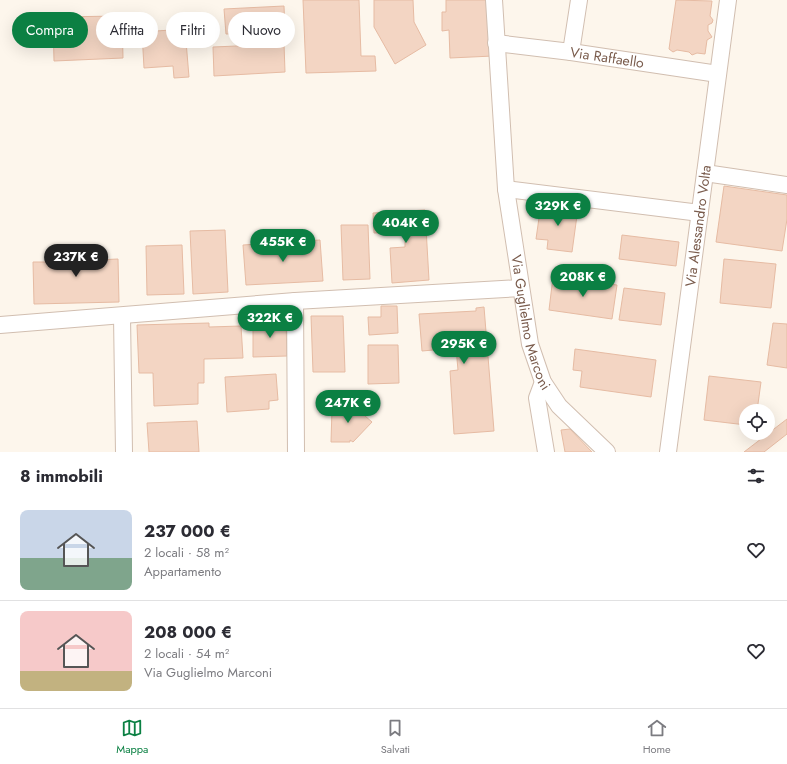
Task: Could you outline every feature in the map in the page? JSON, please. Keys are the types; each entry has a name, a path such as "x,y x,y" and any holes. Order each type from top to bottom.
{"street":[{"name":"Via Guglielmo Marconi","path":"494,0 506,189 520,288 530,344 543,382 559,406 607,452"},
{"path":"571,52 579,0"},
{"name":"Via Alessandro Volta","path":"668,452 728,0"},
{"name":"Via Raffaello","path":"496,43 571,52 718,74"},
{"path":"705,173 787,185"},
{"path":"506,189 700,213"},
{"path":"0,325 296,301 520,288"},
{"path":"296,301 296,452"},
{"path":"122,316 124,452"},
{"path":"543,382 537,398 546,452"}],"building":[{"path":"303,0 359,0 361,56 375,56 376,71 306,73"},
{"path":"374,0 413,0 414,22 426,45 395,64 374,27"},
{"path":"446,0 490,0 493,56 450,58 449,30 442,31 442,12 446,12"},
{"path":"676,0 712,1 710,16 713,20 712,23 708,25 708,31 712,37 707,40 705,54 697,53 692,55 689,52 677,50 673,52 669,49"},
{"path":"284,6 284,12 228,12 228,34 226,34 224,9"},
{"path":"88,16 96,16 96,48 123,48 123,58 54,61 54,48 88,48"},
{"path":"166,30 166,48 187,48 189,77 174,78 173,66 144,68 143,48 158,48 158,31"},
{"path":"220,47 284,48 285,72 214,76 213,48 220,48"},
{"path":"724,186 787,195 787,219 782,251 716,242"},
{"path":"541,204 578,208 572,252 547,249 548,240 536,239"},
{"path":"425,210 429,280 392,283 390,248 405,247 405,232 374,233 373,213"},
{"path":"341,225 368,225 370,279 343,280"},
{"path":"225,230 228,292 193,294 190,231"},
{"path":"622,235 679,242 676,266 619,259"},
{"path":"320,240 323,281 246,285 243,245"},
{"path":"182,245 184,294 147,295 146,246"},
{"path":"96,247 96,260 118,259 119,302 34,304 33,262 54,262 53,248"},
{"path":"724,259 776,264 771,308 720,303"},
{"path":"553,277 617,285 612,319 549,310"},
{"path":"624,288 665,293 661,325 619,320"},
{"path":"381,306 397,306 398,333 369,335 368,317 381,317"},
{"path":"484,307 494,431 454,434 450,371 458,370 456,348 422,351 419,314 476,311 476,308"},
{"path":"311,316 343,316 345,372 313,372"},
{"path":"286,321 287,356 253,357 253,322"},
{"path":"209,323 209,327 241,326 243,358 204,359 204,383 198,383 198,404 154,406 153,373 139,373 137,325"},
{"path":"773,323 787,324 787,368 767,365"},
{"path":"368,345 398,345 399,383 368,384"},
{"path":"575,349 656,360 651,397 580,387 582,371 573,370"},
{"path":"276,374 278,400 269,401 269,409 227,412 225,377"},
{"path":"709,376 761,382 758,404 739,404 739,424 704,420"},
{"path":"350,403 372,422 353,442 350,440 350,442 331,442 332,409 339,404 348,406"},
{"path":"787,419 787,434 764,452 744,452 760,440 775,440 775,428"},
{"path":"197,421 199,452 149,452 147,423"},
{"path":"570,429 592,452 565,452 561,430"}]}
